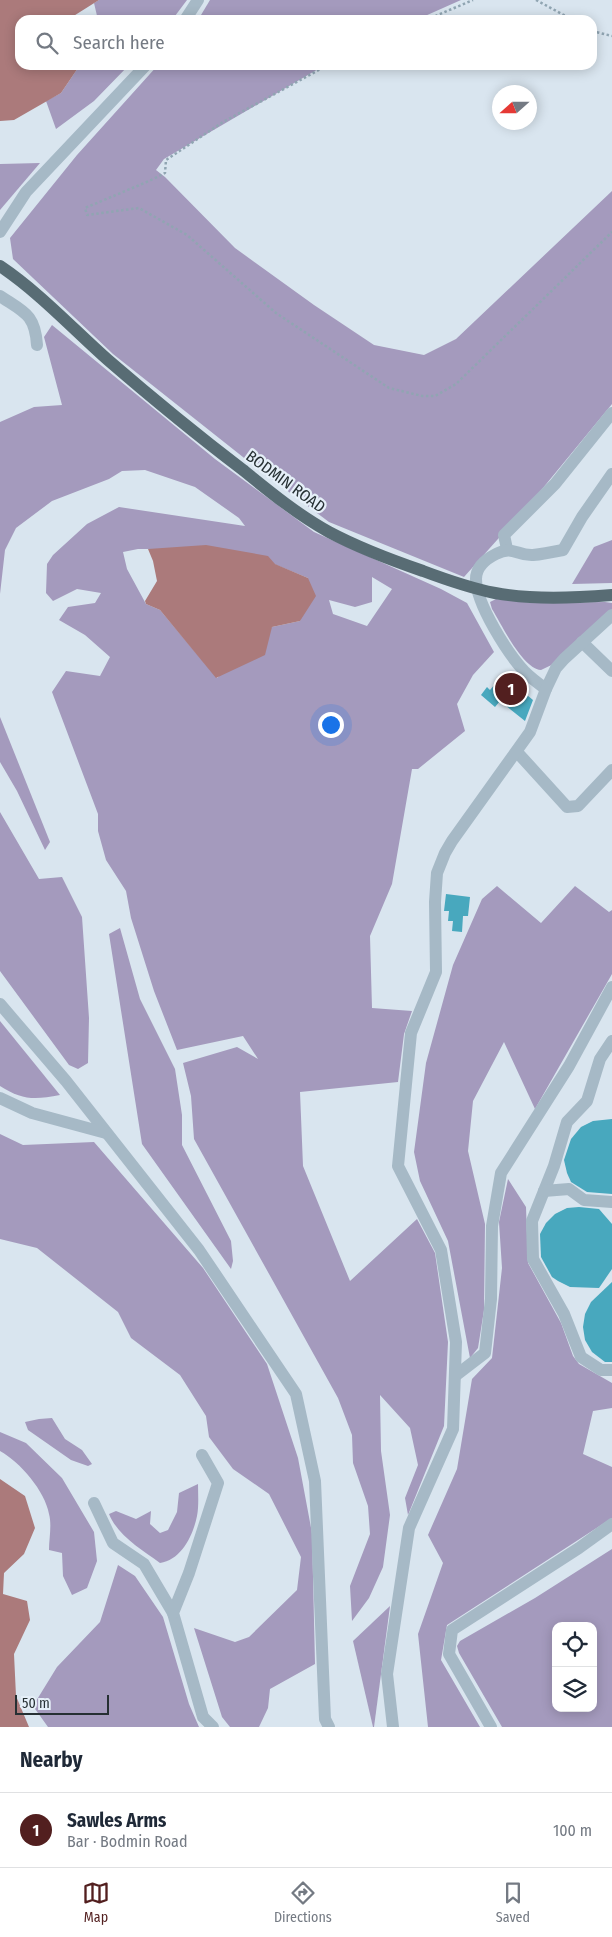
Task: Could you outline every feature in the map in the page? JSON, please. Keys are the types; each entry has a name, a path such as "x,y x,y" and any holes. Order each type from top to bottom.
{"main road":[{"name":"BODMIN ROAD","path":"0,266 43,299 107,359 208,443 298,512 328,531 411,567 477,589 533,597 612,595"}],"street":[{"path":"188,15 198,0"},
{"path":"0,232 26,192 141,70"},
{"path":"0,296 32,320 36,329 37,344"},
{"path":"507,549 504,535 555,484 612,413"},
{"path":"546,689 527,674 510,652 485,611 477,589 476,579 480,567 494,554 507,549 530,555 563,550 582,517 612,474"},
{"path":"393,1727 387,1674 409,1528 453,1428 456,1342 441,1250 398,1166 411,1033 436,972 435,902 437,873 440,863 452,841 517,752 536,720 546,689 556,668 612,615"},
{"path":"582,642 612,671"},
{"path":"517,752 567,807 578,806 612,770"},
{"path":"455,1376 485,1353 491,1300 492,1226 501,1173 569,1066 612,987"},
{"path":"0,1004 66,1081 199,1250 296,1394 315,1482 325,1719 329,1727"},
{"path":"612,1041 600,1059 587,1101 568,1122 532,1221 533,1259 564,1314 581,1357 601,1370 612,1370"},
{"path":"0,1098 32,1113 106,1133"},
{"path":"544,1191 569,1189 584,1200 612,1202"},
{"path":"173,1613 189,1573 218,1483 202,1455"},
{"path":"94,1503 113,1543 144,1564 173,1613 203,1717 214,1727"},
{"path":"491,1727 449,1654 452,1630 579,1548 612,1524"}],"path":[{"path":"438,15 473,0"},
{"path":"536,0 564,15"},
{"path":"597,32 612,36"},
{"path":"319,70 223,122 166,160 165,173 85,208 87,215 139,208 186,235 276,313 389,388 422,396 435,396 456,384 517,327 612,232"}],"shaded area":[{"path":"0,0 99,0 75,15 15,15 15,70 77,70 61,93 14,120 0,121"},
{"path":"99,0 187,0 176,15 97,15 94,3"},
{"path":"210,0 461,0 427,15 201,15"},
{"path":"77,70 124,70 94,101 56,129 46,101 61,93"},
{"path":"154,70 316,70 164,159 156,170 235,248 314,305 374,345 424,355 456,339 612,191 612,404 538,494 464,577 329,522 253,465 113,354 13,259 10,238 77,155"},
{"path":"40,163 0,210 0,164"},
{"path":"52,325 215,459 314,532 441,589 467,603 494,652 473,675 457,704 465,731 418,769 412,769 392,884 370,936 372,1008 412,1011 404,1034 398,1082 300,1092 303,1166 350,1281 417,1219 435,1253 448,1342 444,1426 408,1515 405,1498 418,1465 410,1428 380,1395 381,1451 390,1515 383,1567 369,1598 352,1621 350,1586 370,1534 368,1506 353,1463 352,1435 338,1398 194,1139 191,1096 183,1063 237,1047 258,1059 243,1036 177,1050 154,991 131,918 126,891 106,860 98,831 98,814 52,692 66,671 100,676 110,657 85,635 59,620 68,607 95,603 101,593 77,589 53,601 46,593 47,564 53,555 87,524 119,507 245,526 239,518 195,487 145,470 122,471 109,479 52,501 16,528 5,550 0,594 0,422 34,407 62,405 44,337","holes":["138,549 169,549 274,564 308,578 300,621 272,627 217,678 160,610 146,604 127,569 123,552","372,577 392,589 367,626 333,614 329,600 355,607 372,602"]},
{"path":"612,540 612,583 572,584 594,547"},
{"path":"206,545 268,556 275,564 308,578 316,596 300,621 272,627 265,655 216,678 160,610 146,604 145,601 157,581 153,561 148,549"},
{"path":"496,599 535,603 605,602 612,603 612,615 564,659 541,670 527,662 513,645 492,609 490,602"},
{"path":"0,717 50,842 45,850 17,791 0,762"},
{"path":"0,812 39,879 62,877 82,917 89,1018 88,1063 78,1069 69,1065 0,971"},
{"path":"497,886 541,923 575,886 609,912 612,910 612,974 535,1109 504,1042 473,1101 468,1151 485,1224 484,1310 478,1348 470,1358 448,1241 420,1181 414,1152 426,1063 453,965 482,899"},
{"path":"120,928 140,999 175,1069 182,1115 182,1145 231,1241 233,1261 231,1269 142,1144 109,934"},
{"path":"0,1021 60,1095 28,1098 0,1086"},
{"path":"0,1134 23,1145 94,1142 203,1268 267,1364 298,1458 312,1533 315,1664 270,1689 268,1708 259,1727 230,1727 222,1717 194,1628 235,1642 249,1637 297,1590 301,1557 269,1494 233,1469 209,1437 206,1416 180,1375 131,1338 118,1312 37,1248 0,1239"},
{"path":"508,1179 526,1207 528,1263 561,1323 573,1356 579,1364 612,1383 612,1408 593,1411 583,1454 612,1467 612,1518 447,1625 441,1660 480,1727 428,1727 418,1634 443,1563 428,1535 457,1469 472,1379 492,1358 502,1268 499,1222"},
{"path":"52,1418 65,1439 82,1450 92,1464 88,1466 71,1460 28,1430 25,1422"},
{"path":"0,1432 26,1443 62,1478 94,1532 97,1561 87,1588 72,1595 63,1576 62,1553 49,1550 50,1523 47,1505 30,1478 16,1462 0,1451"},
{"path":"0,1479 25,1496 35,1528 24,1554 4,1573 3,1594 27,1601 30,1620 14,1654 16,1696 29,1727 0,1727"},
{"path":"198,1484 198,1512 189,1539 180,1552 167,1561 160,1563 131,1542 118,1529 109,1514 116,1511 136,1519 151,1511 150,1524 160,1533 168,1530 177,1512 179,1493"},
{"path":"612,1549 612,1727 502,1727 459,1653 457,1646 460,1641 535,1598"},
{"path":"118,1565 135,1576 163,1617 189,1704 199,1727 48,1727 33,1706 57,1667 100,1622"},
{"path":"390,1606 374,1727 373,1727 353,1641"}],"building":[{"path":"503,675 533,700 525,721 500,701 495,707 481,695 487,687 490,690"},
{"path":"446,894 470,897 468,916 463,916 462,932 452,931 453,921 448,921 449,911 444,911"},
{"path":"612,1119 612,1194 587,1192 571,1182 567,1173 564,1160 571,1139 581,1127 593,1121"},
{"path":"567,1208 599,1209 612,1224 612,1269 599,1288 570,1287 558,1281 552,1277 541,1257 540,1234 546,1223 555,1214"},
{"path":"612,1282 612,1362 605,1362 592,1352 585,1340 583,1327 585,1314 591,1302"}],"place":[{"name":"Sawles Arms","path":"511,689"}]}
